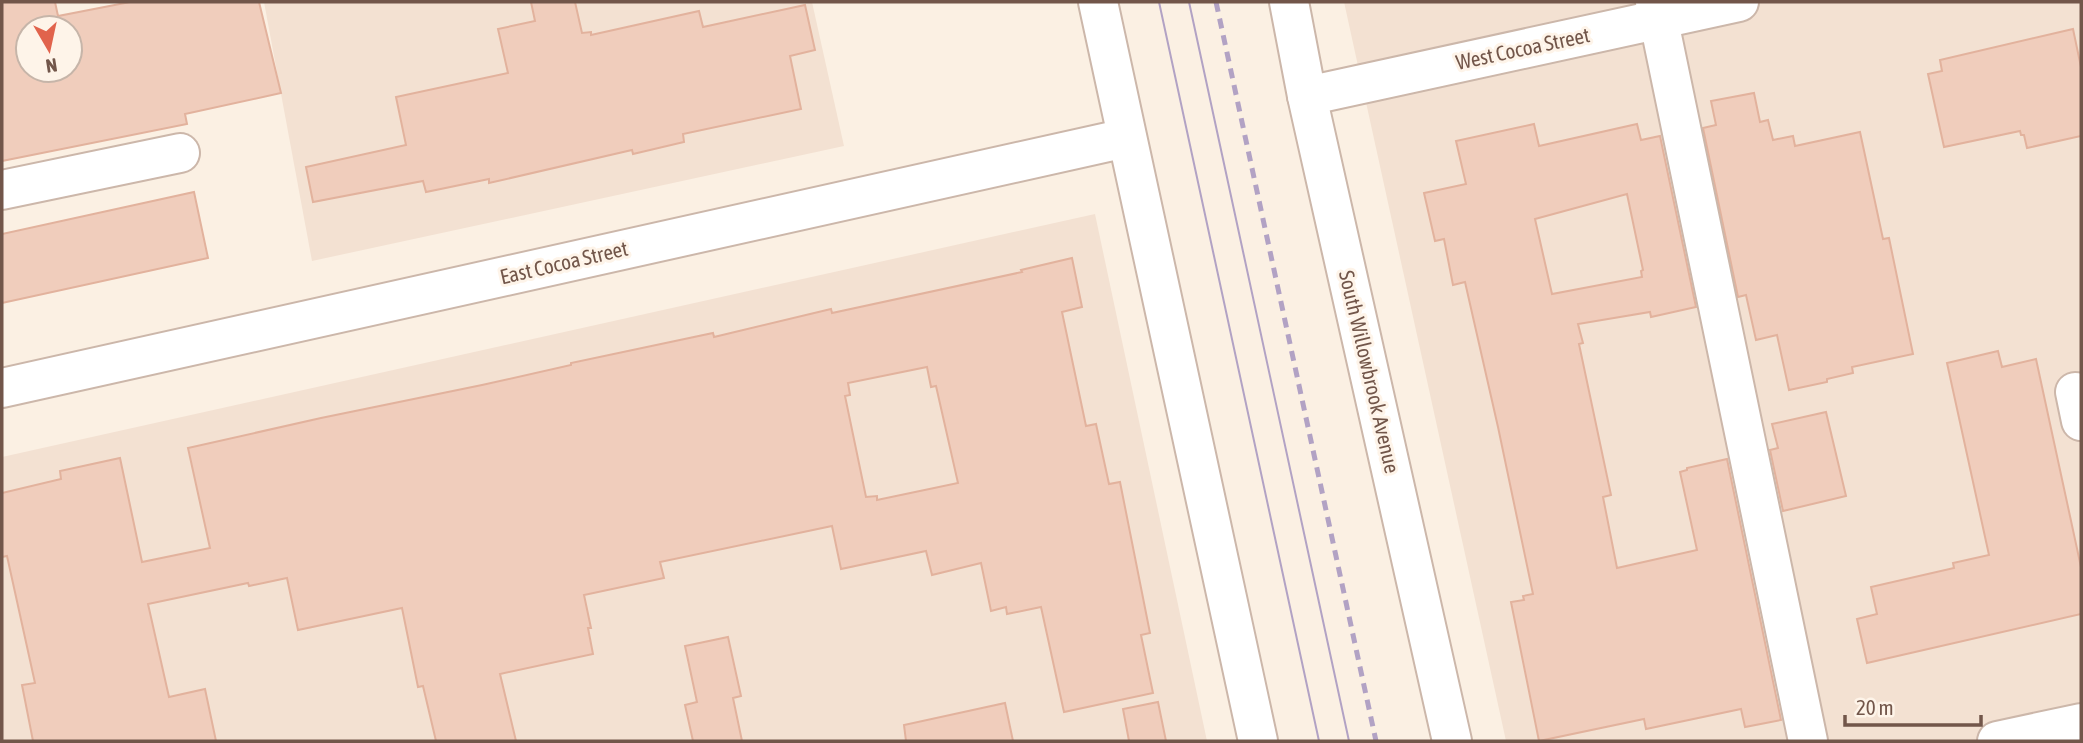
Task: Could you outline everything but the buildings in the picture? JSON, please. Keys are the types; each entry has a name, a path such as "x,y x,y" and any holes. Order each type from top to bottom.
{"street":[{"path":"1098,2 1258,741"},
{"name":"South Willowbrook Avenue","path":"1289,2 1307,96 1452,741"},
{"name":"West Cocoa Street","path":"1307,96 1657,10 1739,2"},
{"path":"1657,10 1808,741"},
{"name":"East Cocoa Street","path":"2,388 1126,138"},
{"path":"2,190 180,153"},
{"path":"1997,741 2081,723"}],"shaded area":[{"path":"264,2 812,2 844,146 312,261"},
{"path":"1344,2 2081,2 2081,741 1506,741"},
{"path":"1095,214 1207,741 2,741 2,457"}],"tram line":[{"path":"1159,2 1319,741"},
{"path":"1189,2 1349,741"}],"railway":[{"path":"1216,2 1376,741"}]}
